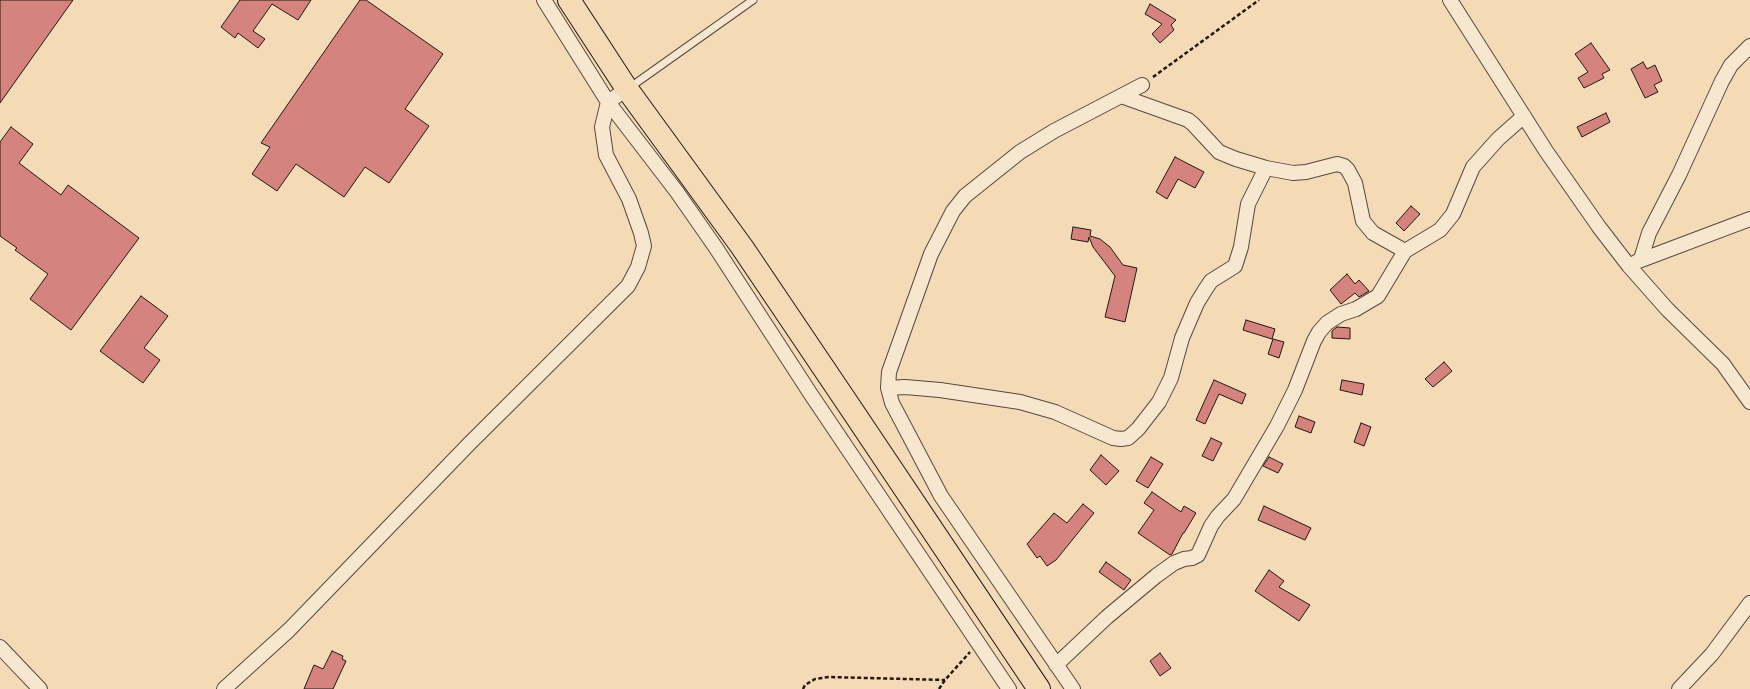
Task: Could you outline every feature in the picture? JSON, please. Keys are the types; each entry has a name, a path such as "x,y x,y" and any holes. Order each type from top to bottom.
{"highway":[{"path":"569,0 627,89 742,247 1039,689"}],"street":[{"path":"544,0 608,102 716,248 810,393 1008,689"},
{"path":"1450,0 1524,116 1599,227 1635,263 1667,309 1723,364 1750,402"},
{"path":"1635,263 1679,175 1722,81 1731,65 1750,46"},
{"path":"1073,689 941,496 892,403 888,388 889,372 931,254 949,218 965,196 1020,152 1054,131 1142,85"},
{"path":"224,689 289,630 476,436 628,286 638,267 644,246 629,199 606,155 602,127 608,102 627,89"},
{"path":"1121,96 1188,120 1219,152 1236,159 1266,168 1294,173 1337,164 1344,166 1355,183 1364,221 1373,233 1405,251"},
{"path":"1056,665 1107,617 1156,576 1174,563 1198,555 1211,526 1234,499 1277,426 1295,390 1319,332 1342,314 1356,309 1378,296 1405,251 1440,230 1452,214 1474,167 1498,139 1524,116"},
{"path":"888,388 905,387 940,390 1020,402 1055,412 1113,438 1128,438 1138,430 1159,402 1171,378 1182,338 1201,296 1211,281 1235,266 1248,204 1266,168"},
{"path":"1635,263 1750,219"},
{"path":"1679,689 1712,654 1750,603"},
{"path":"0,647 40,689"}],"lane":[{"path":"627,89 753,0"}],"path":[{"path":"1142,85 1259,0"},
{"path":"939,689 977,643"},
{"path":"803,689 804,686 815,679 829,677 945,680"}],"building":[{"path":"0,0 73,0 0,103"},
{"path":"240,0 311,0 298,20 272,4 253,31 265,39 258,48 238,33 235,38 221,27"},
{"path":"360,0 366,0 443,54 405,109 429,126 389,183 365,167 344,197 296,164 277,191 252,174 270,147 261,143"},
{"path":"1150,4 1176,20 1171,25 1174,30 1160,43 1152,34 1162,24 1145,14"},
{"path":"1591,43 1610,70 1602,74 1604,78 1584,88 1578,78 1588,72 1575,54"},
{"path":"1643,62 1647,69 1655,65 1662,81 1654,85 1658,92 1645,98 1631,69"},
{"path":"1606,113 1610,122 1582,137 1577,127"},
{"path":"11,127 33,144 19,163 61,195 68,185 139,238 71,330 30,299 48,274 15,250 17,248 0,236 0,142"},
{"path":"1175,157 1204,172 1195,188 1178,179 1167,199 1156,192"},
{"path":"1411,206 1420,214 1404,231 1396,223"},
{"path":"1073,227 1091,230 1090,236 1100,239 1110,247 1123,265 1137,268 1125,322 1105,317 1115,276 1093,247 1089,237 1088,242 1071,239"},
{"path":"1347,274 1355,284 1359,280 1369,291 1359,297 1355,293 1341,304 1330,290"},
{"path":"141,296 168,316 144,348 160,360 143,383 100,351"},
{"path":"1246,320 1275,329 1272,339 1243,330"},
{"path":"1337,327 1350,328 1350,339 1332,338 1332,331"},
{"path":"1273,339 1284,342 1279,358 1268,354"},
{"path":"1444,362 1452,371 1433,387 1425,379"},
{"path":"1214,380 1246,394 1242,404 1219,394 1205,424 1196,420"},
{"path":"1342,380 1364,384 1362,395 1340,390"},
{"path":"1299,416 1315,422 1311,433 1295,427"},
{"path":"1361,423 1371,427 1364,446 1354,442"},
{"path":"1211,438 1222,443 1213,461 1202,456"},
{"path":"1101,455 1119,471 1106,485 1090,470"},
{"path":"1151,457 1163,464 1148,488 1136,481"},
{"path":"1269,457 1283,464 1278,473 1263,466"},
{"path":"1152,492 1181,512 1184,506 1196,513 1170,555 1138,533 1154,510 1144,503"},
{"path":"1083,504 1094,513 1056,560 1047,566 1040,556 1037,558 1027,544 1054,513 1067,523"},
{"path":"1264,506 1311,528 1305,540 1258,520"},
{"path":"1106,562 1131,580 1124,590 1099,572"},
{"path":"1269,570 1284,581 1279,587 1310,605 1299,621 1255,591"},
{"path":"332,651 343,656 342,659 346,661 333,689 304,689 314,665 323,669"},
{"path":"1160,653 1171,668 1160,676 1150,661"}]}
